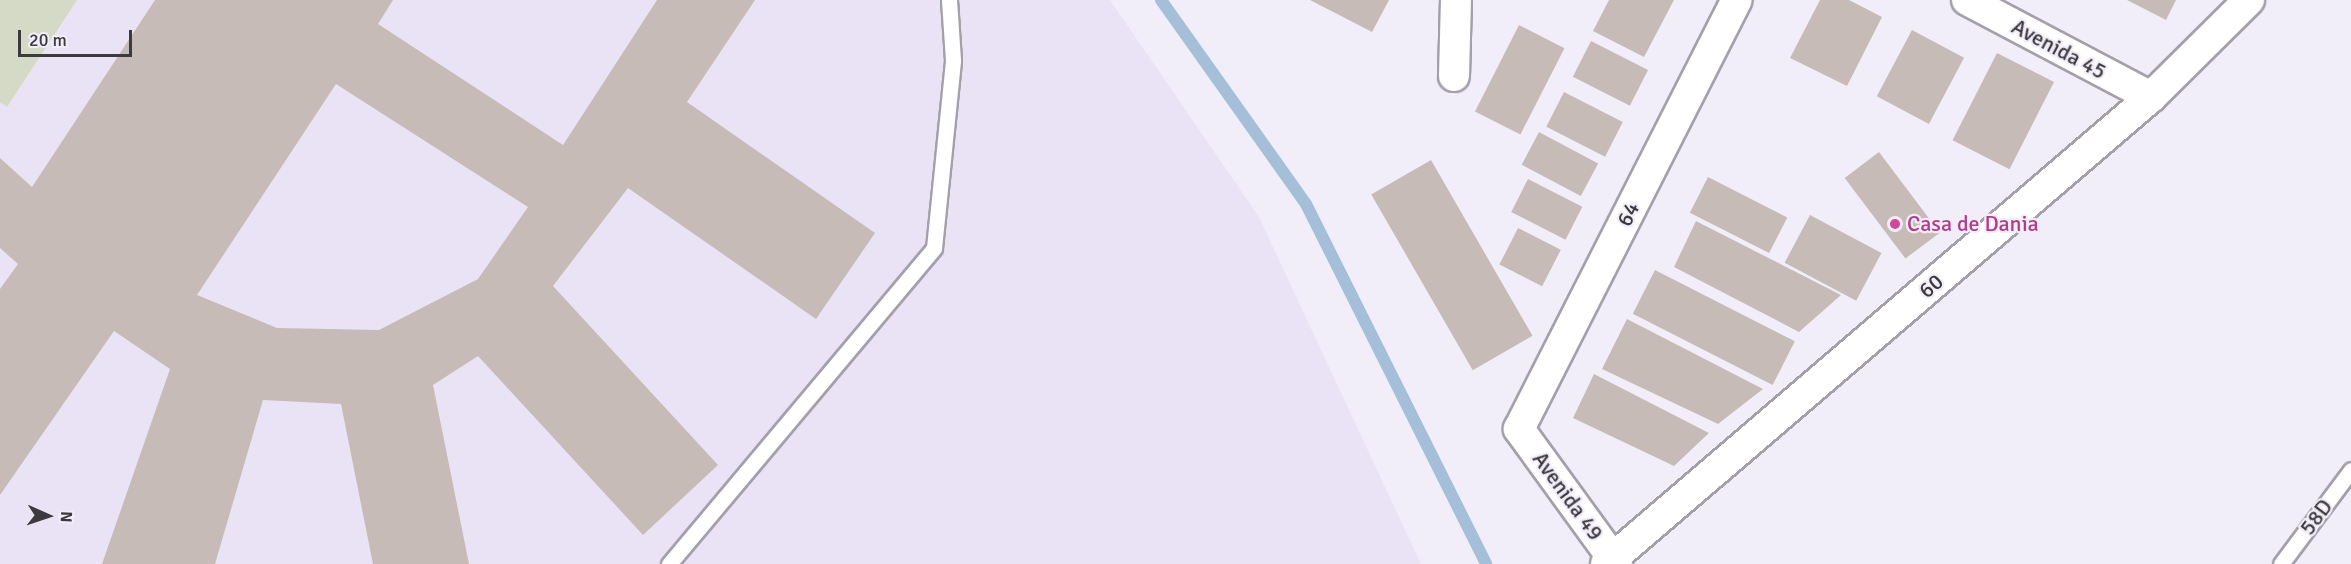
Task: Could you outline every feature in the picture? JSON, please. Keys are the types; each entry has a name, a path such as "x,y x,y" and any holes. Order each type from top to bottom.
{"street":[{"path":"1454,76 1456,0"},
{"name":"64","path":"1519,429 1737,0"},
{"name":"Avenida 45","path":"1967,0 2151,97"},
{"name":"60","path":"1612,562 2151,97 2249,0"},
{"name":"Avenida 49","path":"1519,429 1612,562"}],"lane":[{"path":"669,564 934,248 952,60 950,0"},
{"name":"58D","path":"2281,564 2351,470"}],"shaded area":[{"path":"0,0 1110,0 1259,217 1421,564 0,564"}],"green space":[{"path":"0,0 77,0 7,107 0,102"}],"building":[{"path":"155,0 393,0 378,24 563,145 657,0 755,0 687,102 875,233 816,319 628,188 553,286 718,465 643,535 478,356 433,385 469,564 373,564 341,404 263,400 215,564 102,564 170,369 114,331 0,495 0,289 18,264 0,248 0,158 32,187","holes":["336,84 528,207 478,279 379,330 277,328 197,295"]},
{"path":"1310,0 1389,0 1372,32"},
{"path":"1609,0 1674,0 1644,57 1593,31"},
{"path":"1820,0 1849,0 1882,17 1847,86 1790,58"},
{"path":"2127,0 2176,0 2166,20"},
{"path":"1519,25 1564,48 1520,135 1475,111"},
{"path":"1912,30 1964,58 1929,124 1877,96"},
{"path":"1591,41 1648,70 1630,106 1573,77"},
{"path":"1997,53 2054,82 2010,169 1953,140"},
{"path":"1564,92 1623,122 1605,157 1546,127"},
{"path":"1539,132 1598,163 1581,196 1522,165"},
{"path":"1879,152 1940,233 1905,259 1845,178"},
{"path":"1431,160 1533,336 1473,370 1371,194"},
{"path":"1708,177 1787,217 1769,253 1690,213"},
{"path":"1528,179 1582,207 1566,240 1511,212"},
{"path":"1810,215 1882,253 1856,301 1785,263"},
{"path":"1696,221 1841,295 1799,332 1674,267"},
{"path":"1518,228 1561,250 1542,286 1499,265"},
{"path":"1655,270 1795,341 1773,385 1633,314"},
{"path":"1627,319 1763,389 1718,424 1602,369"},
{"path":"1594,374 1709,433 1674,466 1573,418"}],"waterway":[{"path":"1161,0 1306,204 1486,564"}],"place":[{"name":"Casa de Dania","path":"1895,224"}]}
